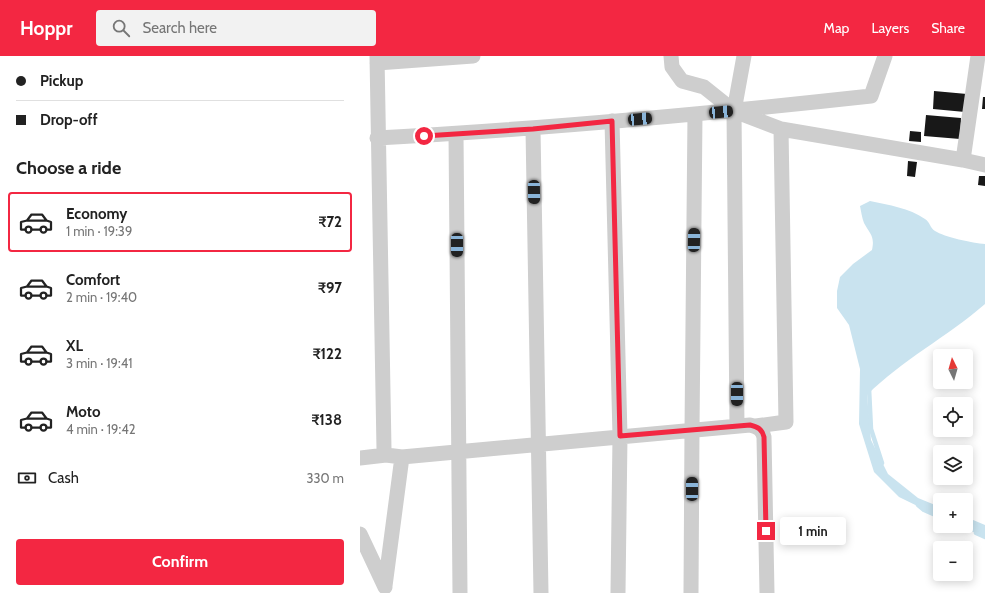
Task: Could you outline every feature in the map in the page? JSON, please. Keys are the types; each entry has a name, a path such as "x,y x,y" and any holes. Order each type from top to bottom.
{"street":[{"path":"386,455 384,449 377,59 473,56"},
{"path":"671,56 672,67 682,81 704,87 734,111 781,129 985,165"},
{"path":"737,426 734,111 744,56"},
{"path":"378,138 533,129 734,111 871,96 885,56"},
{"path":"963,160 978,56"},
{"path":"691,593 695,114"},
{"path":"612,121 620,436 618,593"},
{"path":"533,129 541,593"},
{"path":"360,458 386,455 402,457 620,436 750,425 756,426 786,422 781,129"},
{"path":"456,134 460,593"},
{"path":"756,426 762,432 764,437 767,593"},
{"path":"386,589 402,457"},
{"path":"360,534 386,589"}],"water":[{"path":"870,201 899,207 927,220 932,228 939,233 966,241 985,244 985,304 895,371 867,395 871,440 888,474 918,498 933,504 933,514 899,497 874,472 859,424 860,369 849,325 837,308 837,291 840,277 853,264 872,250 873,241 864,223 860,206"},
{"path":"973,520 985,525 985,537 973,532"}],"building":[{"path":"934,91 967,94 965,112 933,109"},
{"path":"983,97 985,97 985,109 982,109"},
{"path":"926,115 961,118 960,139 924,136"},
{"path":"910,131 921,132 921,142 909,141"},
{"path":"908,161 917,162 915,177 907,176"},
{"path":"979,176 985,176 985,186 978,185"}],"waterway":[{"path":"869,388 871,429 882,463"},
{"path":"918,505 924,510 933,514"},
{"path":"976,533 985,537"}],"route":[{"path":"424,136 533,129 612,121 620,436 750,425 756,426 762,432 764,437 766,531"}]}
